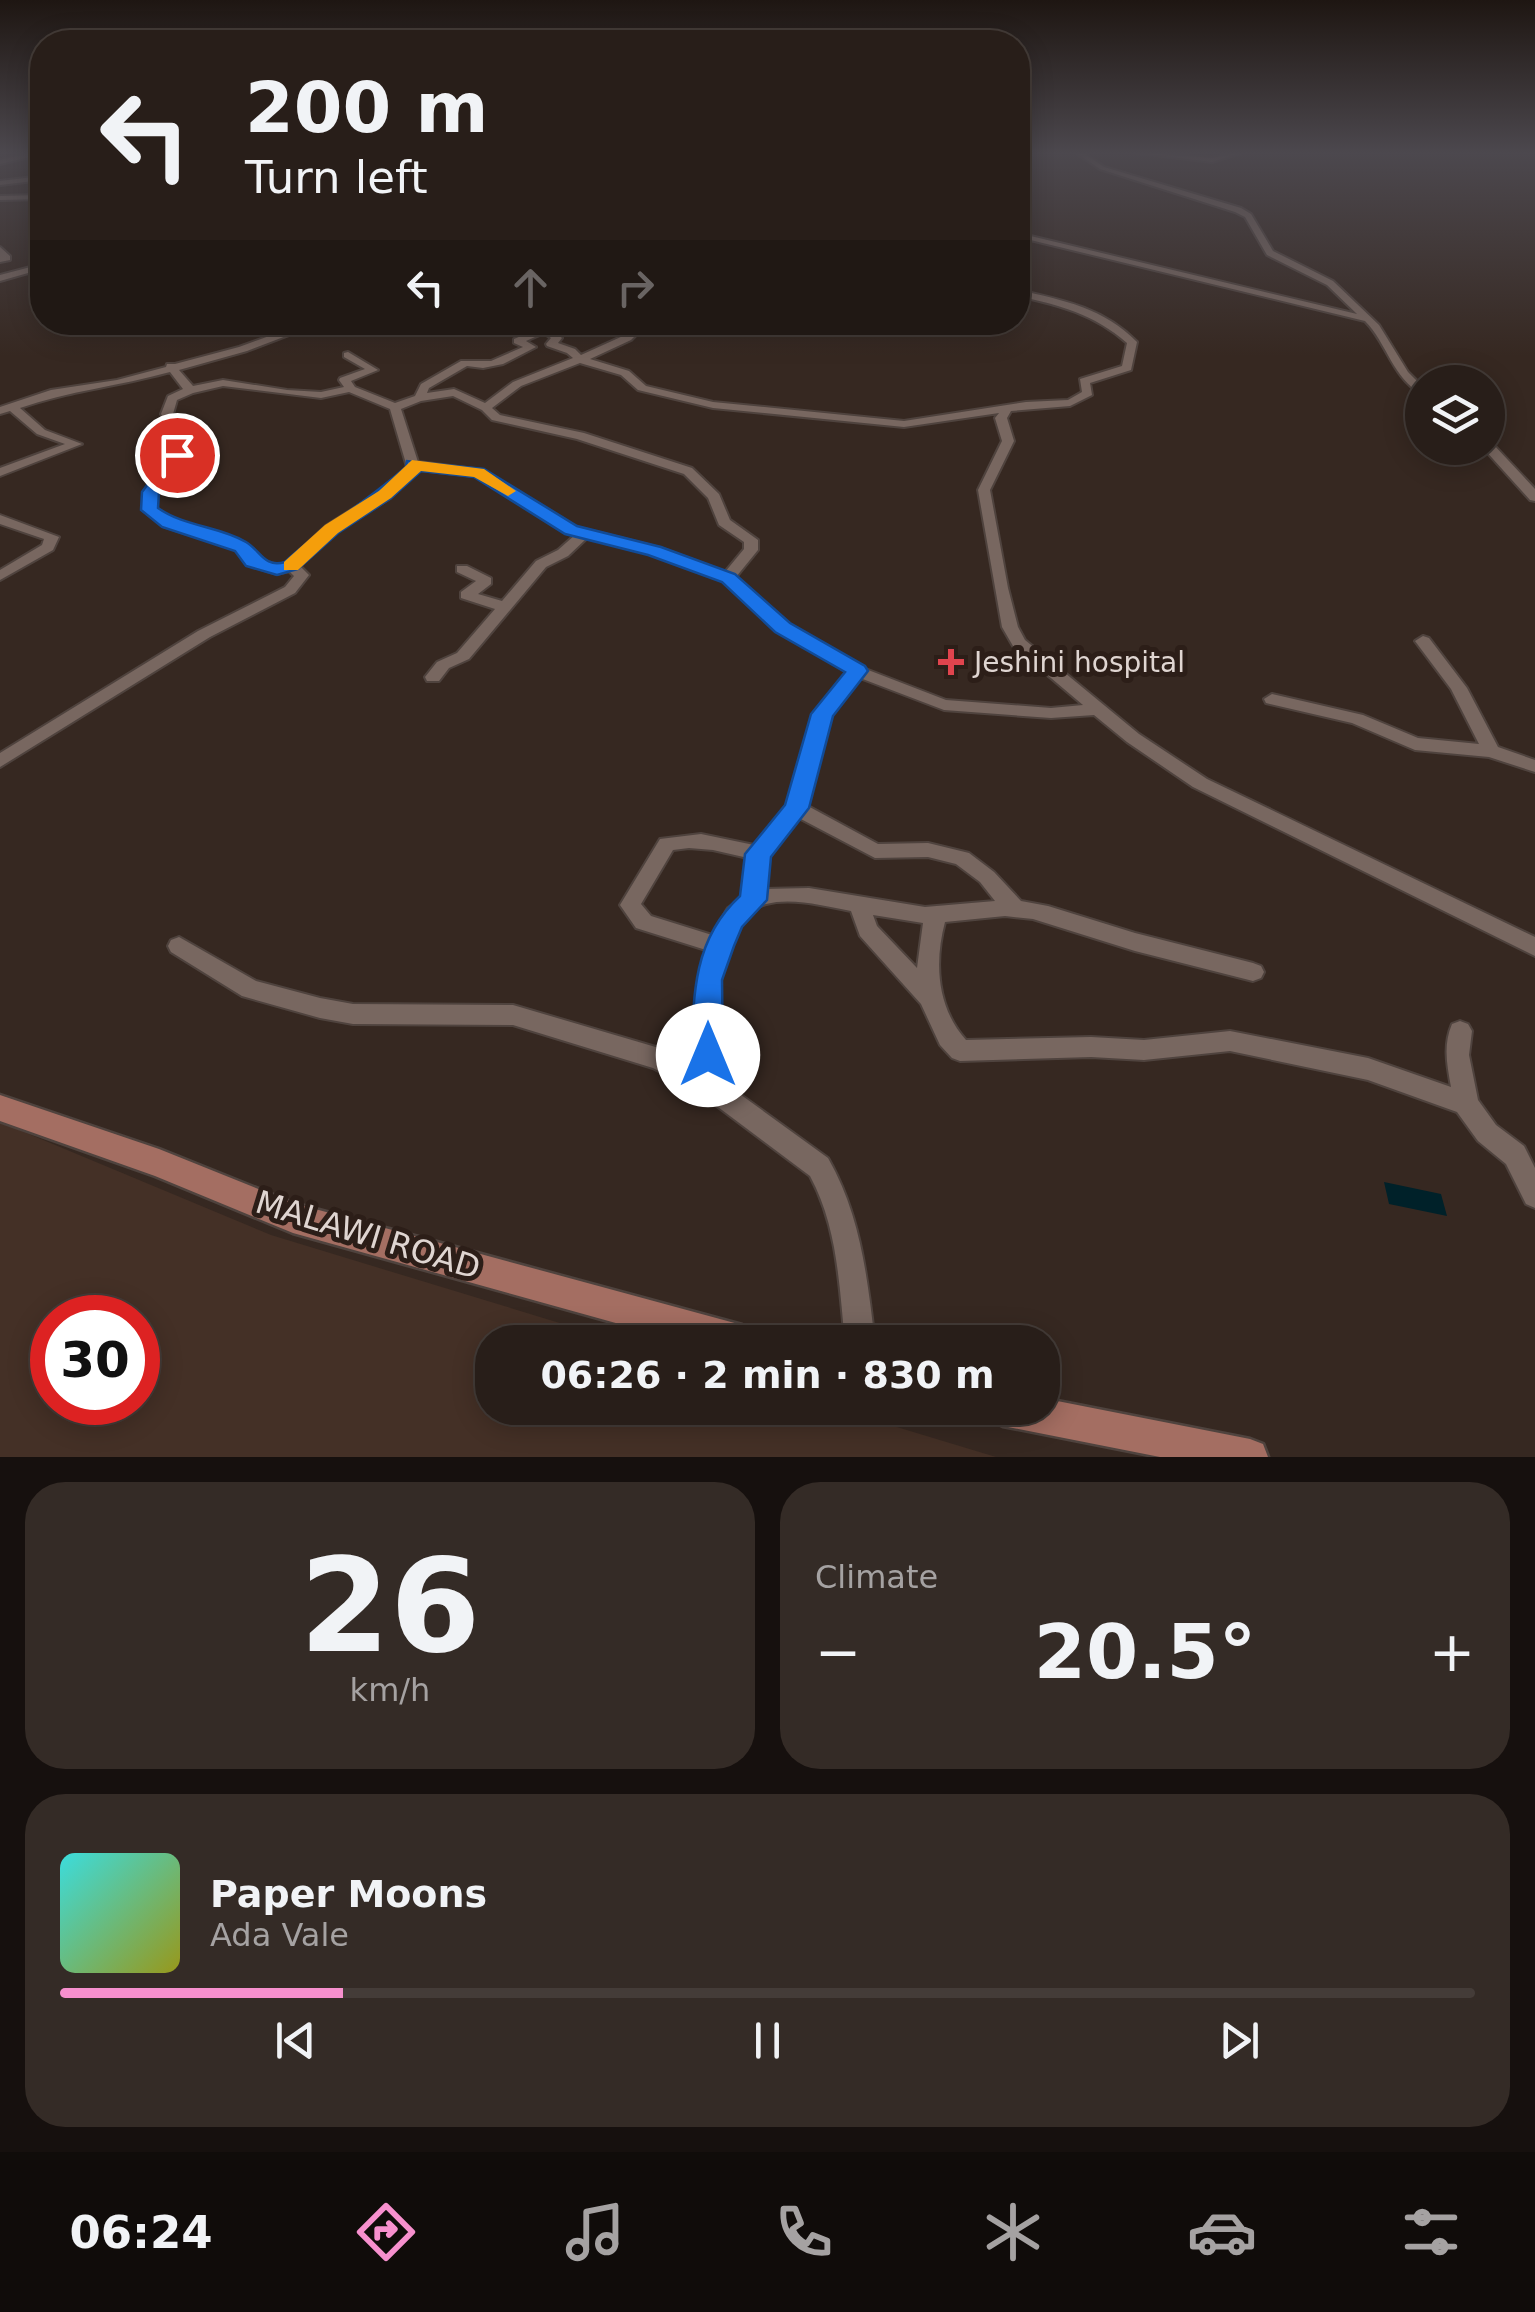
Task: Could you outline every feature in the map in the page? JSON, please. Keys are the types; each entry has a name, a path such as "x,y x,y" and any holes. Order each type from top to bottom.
{"main road":[{"name":"MALAWI ROAD","path":"0,1108 159,1163 293,1218 680,1325"},
{"path":"1060,1419 1250,1457"}],"street":[{"path":"1250,220 1270,252 1330,283 1368,319 1384,336 1384,344 1405,375"},
{"path":"1030,238 1368,319"},
{"path":"0,249 7,258 0,259"},
{"path":"0,278 30,270"},
{"path":"553,335 557,338 551,344 572,351 579,360 625,373 642,388 713,405 904,424 1079,400 1088,393 1084,381 1127,368 1132,342 1107,319 1030,296"},
{"path":"6,410 51,393 118,384 283,335"},
{"path":"419,398 425,386 465,363 487,368 510,359 531,346 518,341 533,335"},
{"path":"486,408 497,396 526,380 630,335"},
{"path":"348,355 373,370 344,380 350,388 395,407 454,392 486,408 496,418 580,436 688,471 714,496 724,522 750,540 751,550 728,578"},
{"path":"170,366 190,390"},
{"path":"350,388 304,394 223,382 172,398 168,414 177,432 177,455 150,492 150,510 168,523 242,547 253,562 277,570 292,566 331,529 385,494 414,468 395,407"},
{"path":"0,472 76,444 42,432 6,410"},
{"path":"1006,410 1001,418 1008,441 984,490 1010,626 1019,642 1133,738 1200,784 1535,947"},
{"path":"1505,464 1535,497"},
{"path":"412,465 478,472 571,530 654,551 728,578 782,628 858,671 944,705 1052,713 1099,709"},
{"path":"0,519 52,537 48,547 0,576"},
{"path":"433,677 443,664 463,656 541,564 584,534"},
{"path":"0,761 204,634 290,590 302,576 292,566"},
{"path":"462,568 486,581 466,595 506,607"},
{"path":"1423,641 1458,688 1491,752"},
{"path":"753,900 758,854 796,808 822,714 858,671"},
{"path":"1272,699 1357,720 1416,744 1491,752 1535,766"},
{"path":"796,808 875,851 928,850 962,858 988,876 1014,908"},
{"path":"720,946 644,922 630,905 667,844 678,841 739,846 758,854"},
{"path":"707,1084 708,980 720,946 731,920 753,900 776,895 827,898 936,916 1014,908 1045,913 1136,942 1253,972"},
{"path":"858,906 868,930 931,998 952,1043 960,1051 972,1054 1091,1047 1144,1050 1230,1041 1368,1070 1466,1104"},
{"path":"931,998 928,940 936,916"},
{"path":"179,946 250,989 320,1008 353,1014 513,1015 659,1059 707,1084 818,1166 831,1185 844,1231 858,1325"},
{"path":"1460,1031 1457,1055 1466,1104 1487,1133 1515,1155 1535,1195"}],"shaded area":[{"path":"0,1122 271,1235 566,1325 475,1325 475,1425 890,1425 996,1457 0,1457"}],"water":[{"path":"1384,1182 1441,1194 1447,1216 1389,1204"}],"slow traffic":[{"path":"291,566 331,529 385,494 414,468 412,465 478,472 508,491"}],"place":[{"name":"Jeshini hospital","path":"951,662"}],"route":[{"path":"177,455 150,492 150,510 168,523 242,547 253,562 277,570 292,566 331,529 385,494 414,468 412,465 478,472 571,530 654,551 728,578 782,628 858,671 822,714 796,808 758,854 753,900 731,920 720,946 708,980 708,1055"}]}
